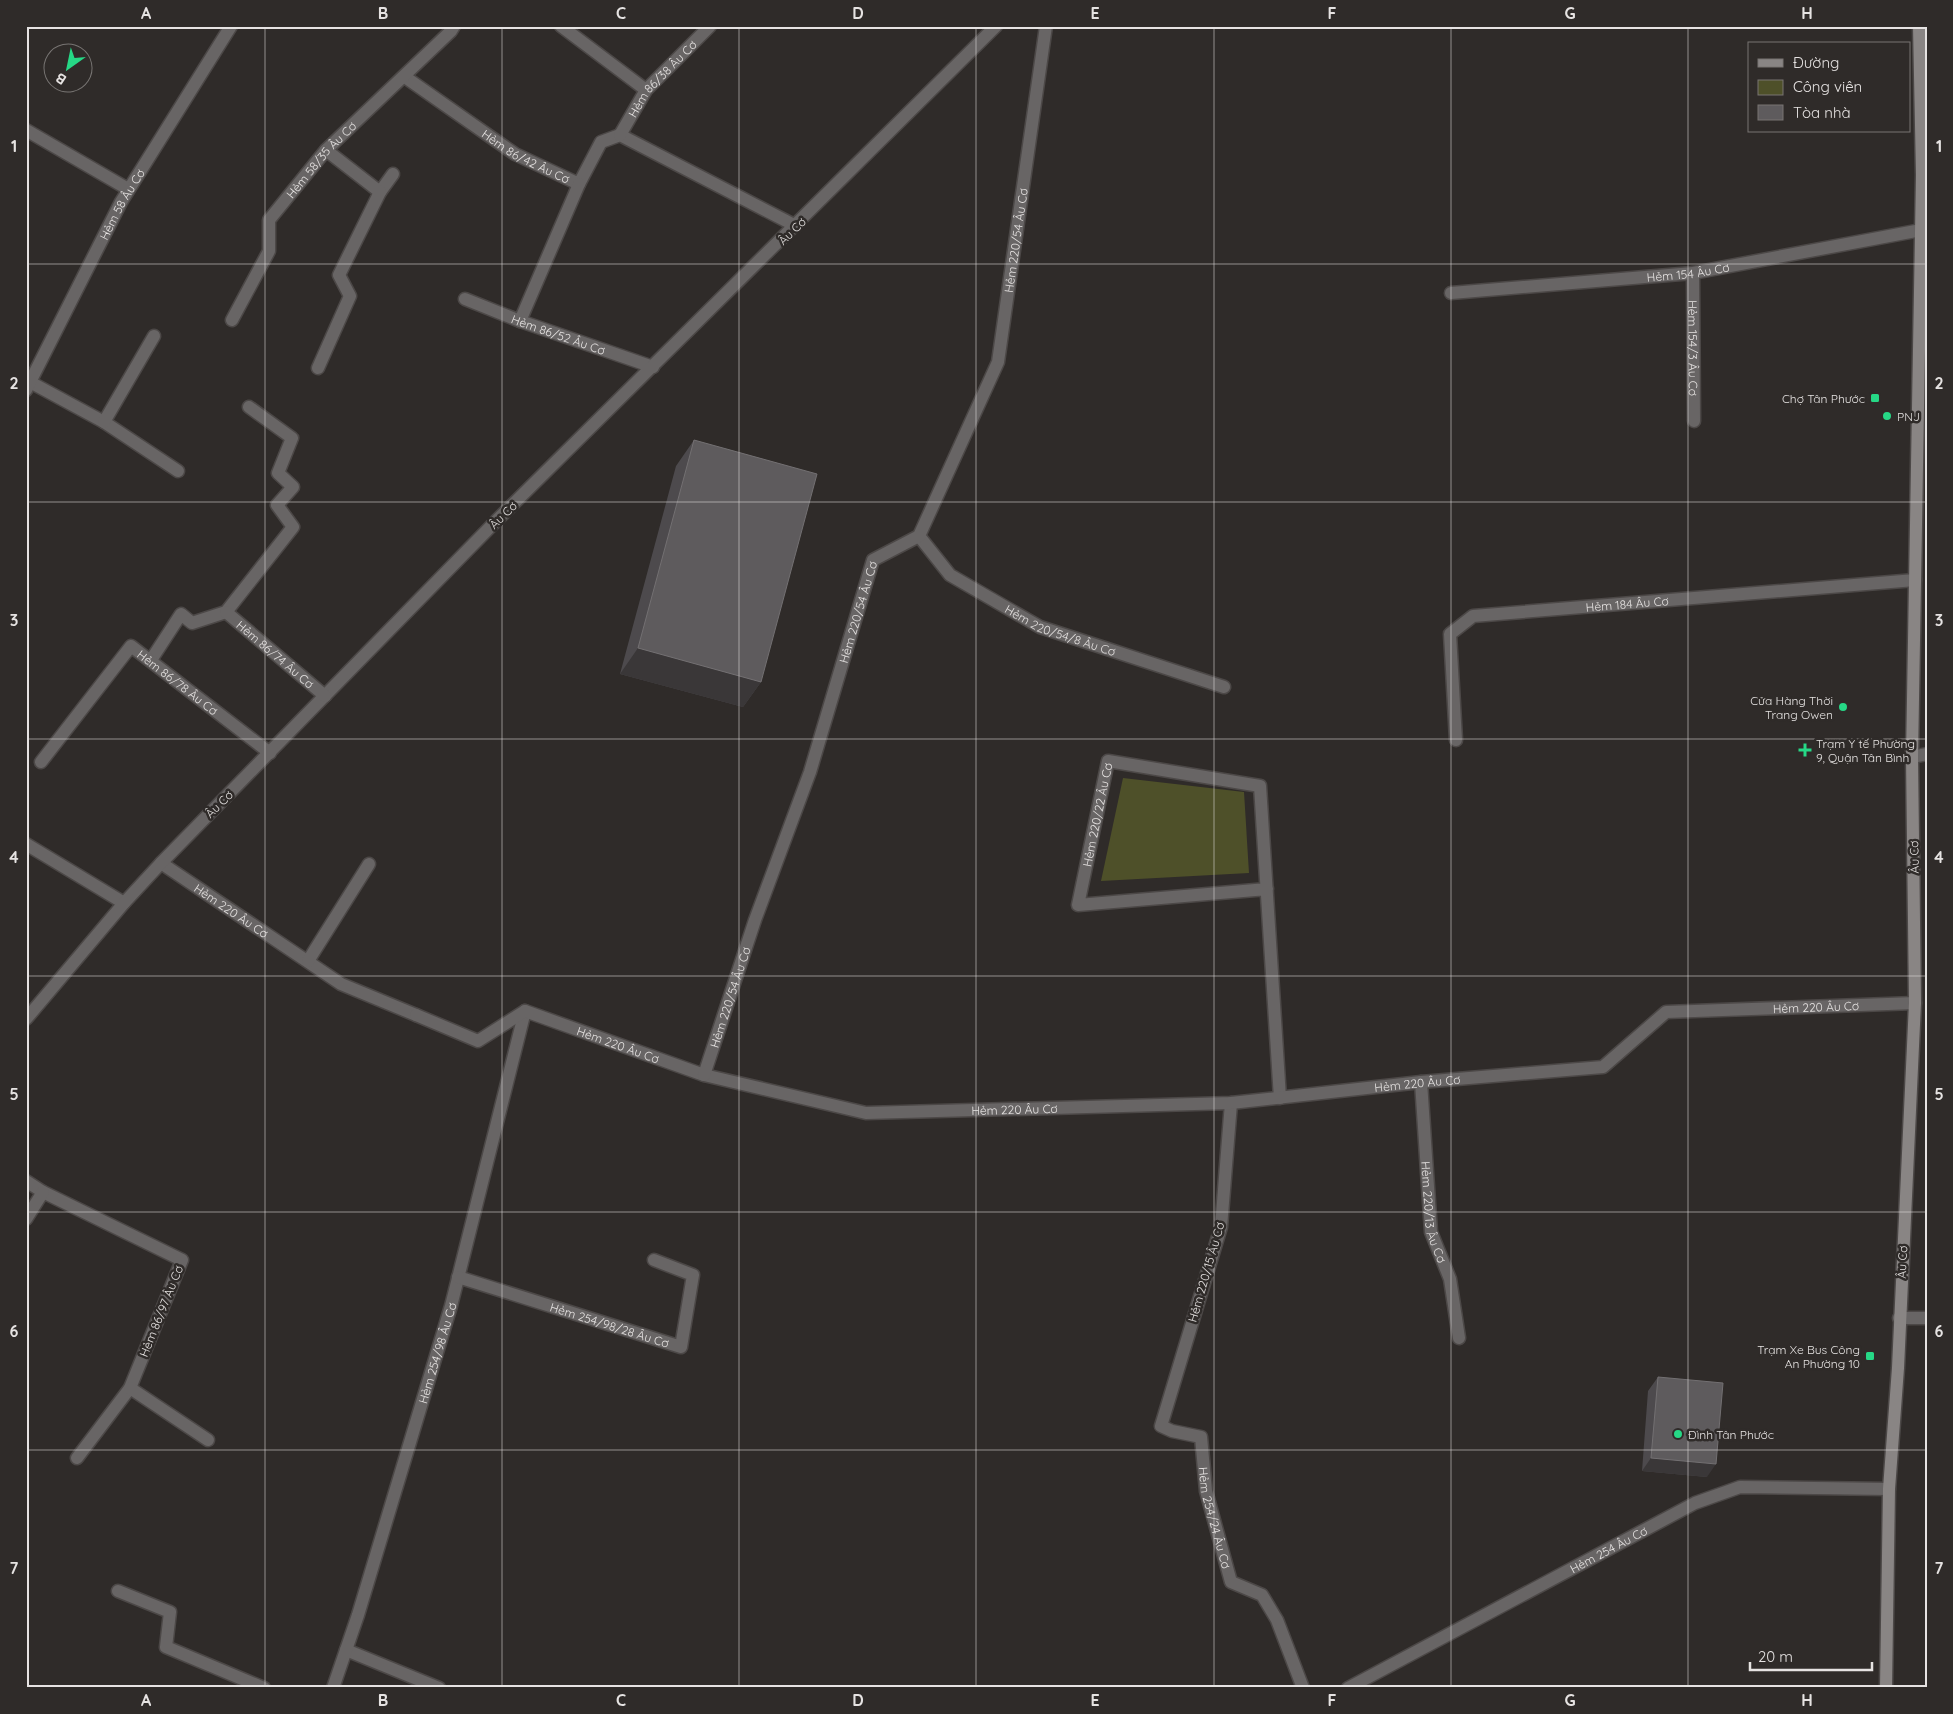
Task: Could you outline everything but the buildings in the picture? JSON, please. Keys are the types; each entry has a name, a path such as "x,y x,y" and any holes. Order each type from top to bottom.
{"main road":[{"name":"Âu Cơ","path":"1886,1688 1889,1489 1898,1368 1915,1003 1912,758 1915,580 1922,385 1921,230 1924,174 1919,26"}],"street":[{"name":"Hẻm 58 Âu Cơ","path":"28,386 128,189 231,26"},
{"name":"Hẻm 58/35 Âu Cơ","path":"232,320 269,251 269,220 326,150 405,77 454,26"},
{"path":"561,26 646,90"},
{"name":"Hẻm 86/38 Âu Cơ","path":"620,135 646,90 710,26"},
{"name":"Âu Cơ","path":"26,1019 124,903 161,863 499,518 996,26"},
{"name":"Hẻm 220/54 Âu Cơ","path":"704,1075 755,920 810,772 873,560 919,536 998,362 1046,26"},
{"name":"Hẻm 86/42 Âu Cơ","path":"405,77 515,154 579,184 601,142 620,135"},
{"path":"26,130 128,189"},
{"path":"620,135 796,226"},
{"path":"326,150 380,192"},
{"path":"318,368 350,296 339,275 380,192 393,174"},
{"path":"520,321 579,184"},
{"name":"Hẻm 154 Âu Cơ","path":"1451,293 1693,273 1921,230"},
{"name":"Hẻm 154/3 Âu Cơ","path":"1693,273 1694,422"},
{"name":"Hẻm 86/52 Âu Cơ","path":"465,299 520,321 653,367"},
{"path":"104,422 154,336"},
{"path":"28,386 104,422 178,471"},
{"name":"Hẻm 86/74 Âu Cơ","path":"151,660 182,614 192,623 226,612 293,527 277,505 293,487 278,473 292,438 249,407"},
{"name":"Hẻm 220/54/8 Âu Cơ","path":"919,536 950,575 1040,627 1224,687"},
{"name":"Hẻm 184 Âu Cơ","path":"1456,740 1450,634 1473,616 1915,580"},
{"name":"Hẻm 86/74 Âu Cơ","path":"226,612 325,696"},
{"name":"Hẻm 86/78 Âu Cơ","path":"41,762 131,646 270,753"},
{"path":"1912,758 1927,754"},
{"name":"Hẻm 220/22 Âu Cơ","path":"1267,889 1078,905 1108,761 1260,786 1267,889 1280,1098"},
{"path":"26,844 124,903"},
{"name":"Hẻm 220 Âu Cơ","path":"161,863 341,984 478,1041 525,1011 704,1075 866,1112 1231,1103 1422,1082 1603,1067 1666,1012 1915,1003"},
{"path":"308,962 370,864"},
{"name":"Hẻm 254/98 Âu Cơ","path":"332,1688 346,1650 458,1277 525,1011"},
{"name":"Hẻm 220/13 Âu Cơ","path":"1422,1082 1430,1232 1450,1279 1459,1338"},
{"name":"Hẻm 220/15 Âu Cơ","path":"1172,1431 1161,1426 1165,1409 1221,1227 1231,1103"},
{"name":"Hẻm 86/97 Âu Cơ","path":"26,1180 43,1192 182,1260 130,1388 77,1458"},
{"path":"26,1219 43,1192"},
{"name":"Hẻm 254/98/28 Âu Cơ","path":"458,1277 681,1347 693,1275 654,1260"},
{"path":"1899,1318 1927,1318"},
{"path":"130,1388 208,1440"},
{"name":"Hẻm 254/24 Âu Cơ","path":"1172,1431 1201,1437 1206,1491 1232,1582 1262,1595 1277,1620 1303,1688"},
{"name":"Hẻm 254 Âu Cơ","path":"1348,1688 1695,1503 1740,1487 1889,1489"},
{"path":"118,1591 170,1612 166,1647 264,1688"},
{"path":"346,1650 440,1688"}],"green space":[{"path":"1123,778 1244,792 1249,873 1101,881"}],"place":[{"name":"Chợ Tân Phước","path":"1875,398"},
{"name":"PNJ","path":"1887,416"},
{"name":"Cửa Hàng Thời Trang Owen","path":"1843,707"},
{"name":"Trạm Y tế Phường 9, Quận Tân Bình","path":"1805,750"},
{"name":"Trạm Xe Bus Công An Phường 10","path":"1870,1356"},
{"name":"Đình Tân Phước","path":"1678,1434"}]}
